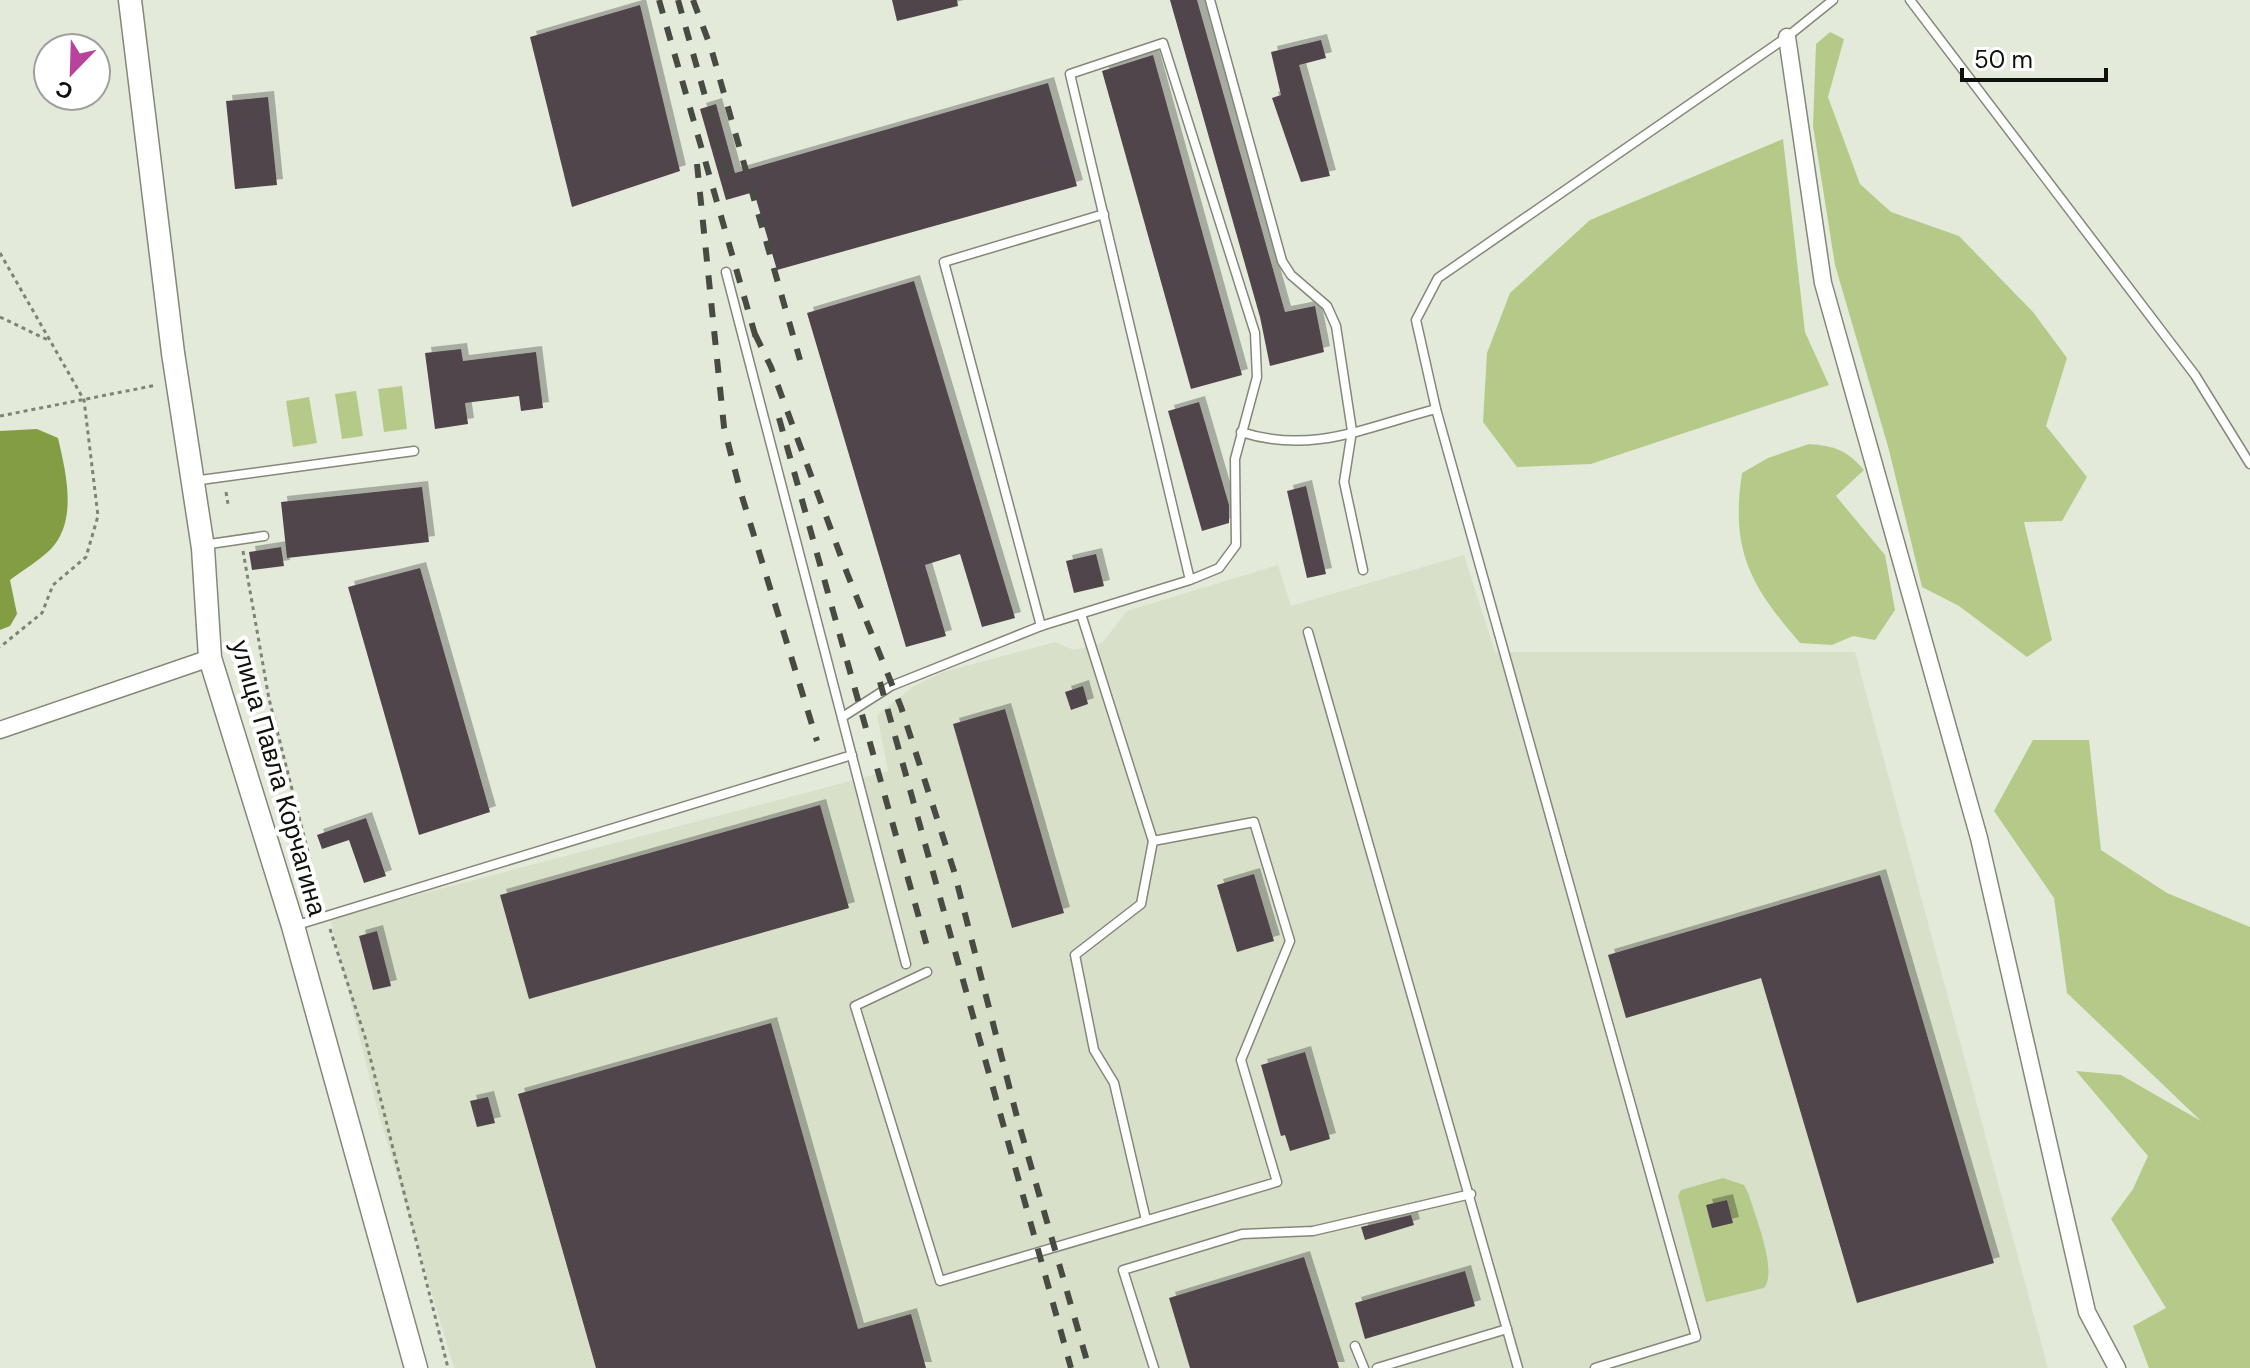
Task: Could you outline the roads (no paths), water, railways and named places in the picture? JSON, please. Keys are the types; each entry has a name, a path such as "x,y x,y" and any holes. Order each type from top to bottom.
{"main road":[{"name":"улица Павла Корчагина","path":"130,0 192,481 203,545 210,658 293,926 416,1368"}],"street":[{"path":"1787,37 1823,283 1979,838 2087,1312 2117,1368"},
{"path":"0,730 210,658"}],"lane":[{"path":"1210,0 1282,261 1291,275 1327,306 1336,326 1352,431 1344,482 1363,570"},
{"path":"1595,1368 1696,1337 1436,409 1416,320 1438,278 1787,37 1833,0"},
{"path":"1910,0 2195,375 2250,464"},
{"path":"844,716 891,686 1041,626 1190,580 1219,568 1236,545 1235,459 1257,377 1255,333 1163,43 1070,74 1190,580"},
{"path":"1041,626 944,262 1104,214"},
{"path":"726,272 844,716 906,964"},
{"path":"1241,432 1279,441 1310,443 1436,409"},
{"path":"192,481 414,451"},
{"path":"203,545 264,536"},
{"path":"1081,614 1153,841 1141,904 1075,955 1094,1050 1114,1083 1146,1220"},
{"path":"1308,632 1471,1194 1518,1368"},
{"path":"293,926 852,755"},
{"path":"927,972 855,1006 940,1281 1277,1182 1241,1060 1290,941 1254,822 1153,841"},
{"path":"1154,1368 1123,1270 1242,1234 1313,1231 1471,1194"},
{"path":"1377,1368 1507,1329"},
{"path":"1355,1346 1364,1368"}],"railway":[{"path":"659,0 758,345"},
{"path":"678,0 732,192"},
{"path":"693,0 711,48 800,360"},
{"path":"697,164 724,427 740,490 817,741"},
{"path":"755,334 771,367 847,573 901,707 954,871 1018,1121 1089,1368"},
{"path":"779,418 930,957"},
{"path":"880,682 1071,1368"}]}
